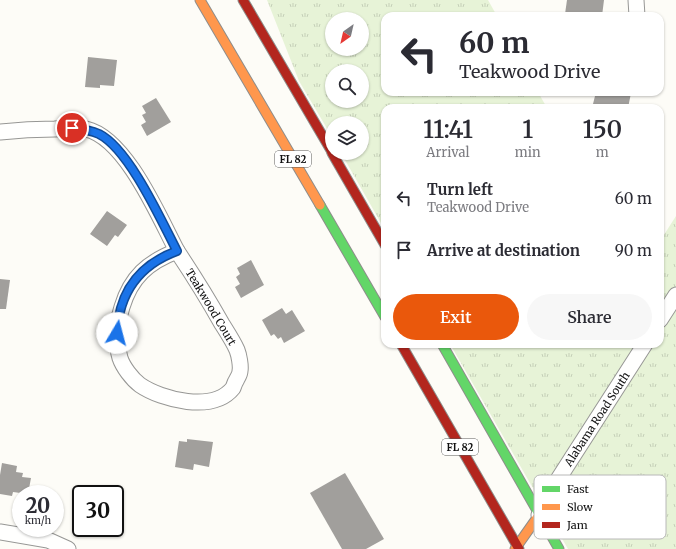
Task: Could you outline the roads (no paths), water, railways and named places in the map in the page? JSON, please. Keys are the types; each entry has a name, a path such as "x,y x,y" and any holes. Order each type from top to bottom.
{"main road":[{"name":"FL 82","path":"200,0 381,310"},
{"path":"243,0 325,141"},
{"path":"336,160 381,238"},
{"name":"FL 82","path":"403,348 517,548"},
{"name":"FL 82","path":"444,348 534,505"},
{"path":"517,548 534,524"},
{"name":"FL 82","path":"553,539 559,549"}],"street":[{"path":"636,0 637,12"},
{"name":"Teakwood Court","path":"0,132 72,128 86,129 100,134 126,159 156,209 177,251 202,288 238,351 240,371 233,387 222,397 208,401 191,402 158,394 139,384 128,372 120,358 117,341 118,325 126,293 135,278 148,266 164,256 177,251"},
{"path":"664,314 676,296"},
{"name":"Alabama Road South","path":"561,475 642,348"},
{"path":"0,532 48,540 68,549"}]}
